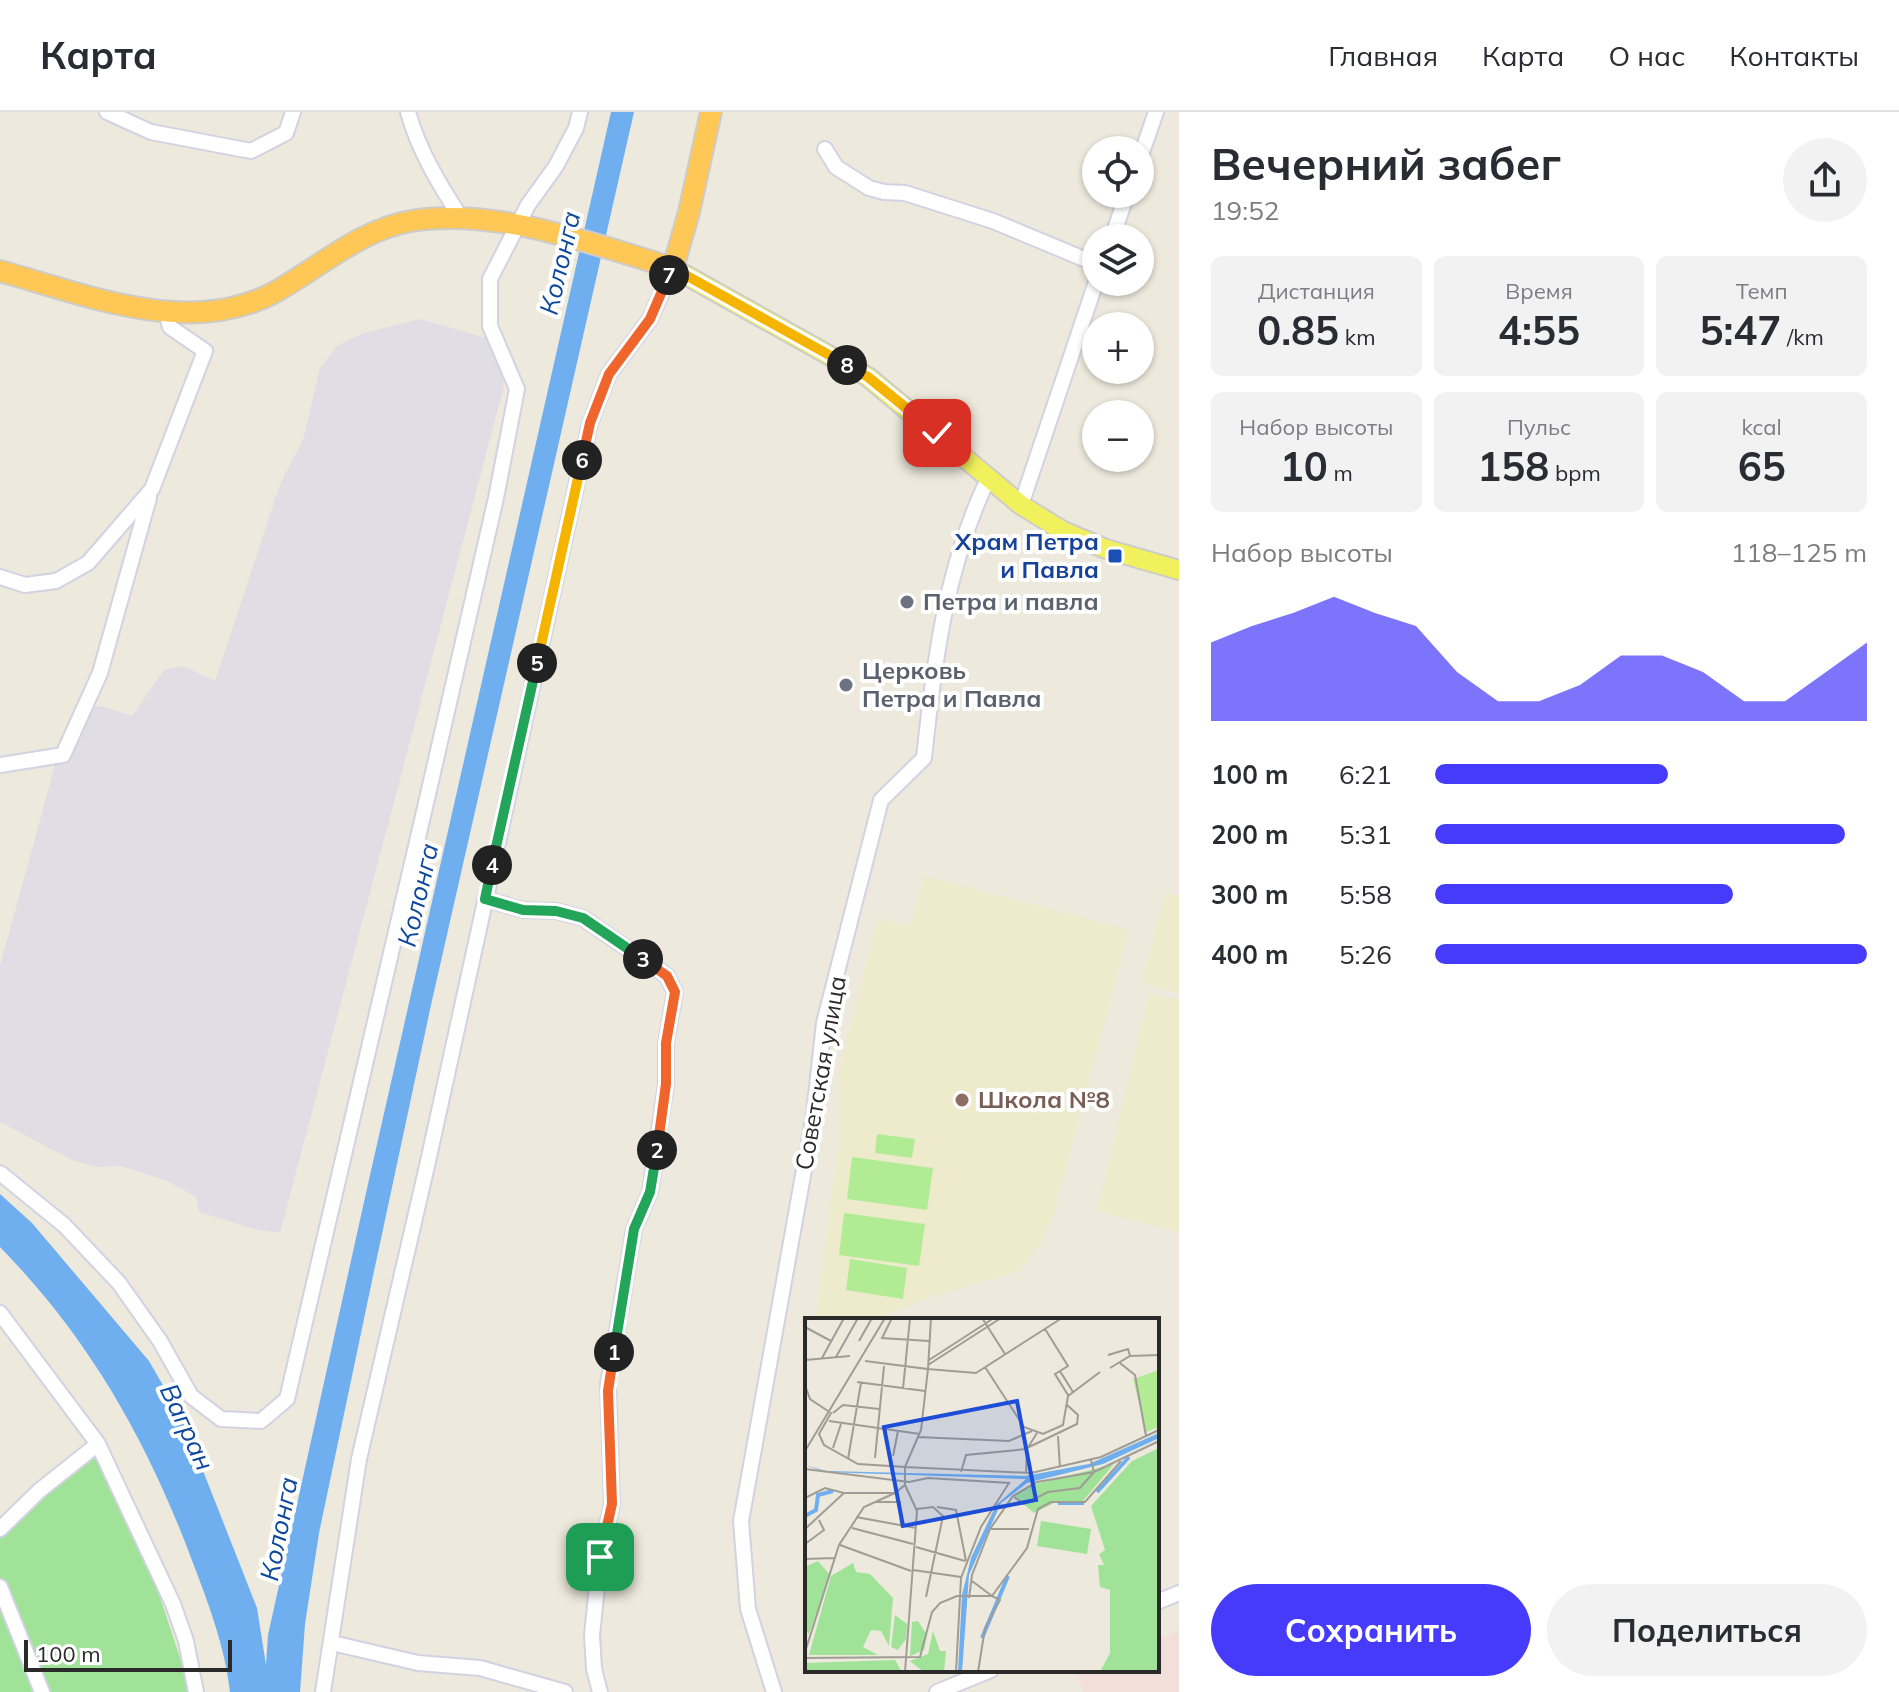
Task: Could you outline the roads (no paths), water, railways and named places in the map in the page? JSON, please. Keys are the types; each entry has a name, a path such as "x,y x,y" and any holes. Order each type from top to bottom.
{"highway":[{"path":"0,271 91,296 166,312 232,310 270,295 370,234 410,221 461,218 518,225 673,268 711,112"}],"main road":[{"path":"673,268 868,377 1021,505 1063,531 1106,549 1179,570"}],"street":[{"path":"107,112 151,132 251,151 286,133 293,112"},
{"path":"408,112 415,138 461,218"},
{"path":"0,1173 64,1225 119,1283 160,1341 191,1396 221,1419 261,1421 287,1399 426,803 517,389 490,326 490,279 528,205 556,166 576,128 580,112"},
{"path":"1148,136 1156,112"},
{"path":"825,149 836,167 869,188 905,193 993,221 1082,258"},
{"path":"323,1692 359,1459 590,423 609,374 650,319 673,268"},
{"path":"1021,505 1091,296"},
{"path":"0,765 63,755 100,673 133,547 205,351 170,327 166,312"},
{"name":"Советская улица","path":"774,1692 748,1609 741,1521 814,1114 824,1023 881,800 924,758 936,645 964,534 989,477"},
{"path":"0,577 25,585 56,581 88,563 152,489"},
{"path":"485,899 523,910 556,911 583,918 667,976 675,992 666,1043 666,1084 650,1192 634,1229 608,1384 612,1504 600,1557 592,1635 594,1669 600,1692"},
{"path":"0,1313 98,1444 173,1604 186,1641 196,1692"},
{"path":"0,1529 40,1490 98,1444"},
{"path":"0,1587 42,1692"},
{"path":"1159,1601 1179,1593"},
{"path":"332,1643 418,1663 480,1668 565,1692"},
{"path":"937,1692 986,1672"}],"water":[{"path":"611,112 634,112 431,1005 373,1276 319,1533 305,1624 300,1692 230,1692 210,1610 157,1476 136,1434 89,1356 62,1318 0,1247 0,1194 32,1223 149,1361 183,1420 257,1608 266,1665 268,1635 368,1184"}],"place":[{"name":"Храм Петра и Павла","path":"1115,556"},
{"name":"Петра и павла","path":"907,602"},
{"name":"Церковь Петра и Павла","path":"846,685"},
{"name":"Школа №8","path":"962,1100"}],"water label":[{"name":"Колонга","path":"560,263"},
{"name":"Колонга","path":"418,895"},
{"name":"Вагран","path":"187,1427"},
{"name":"Колонга","path":"279,1529"}]}
